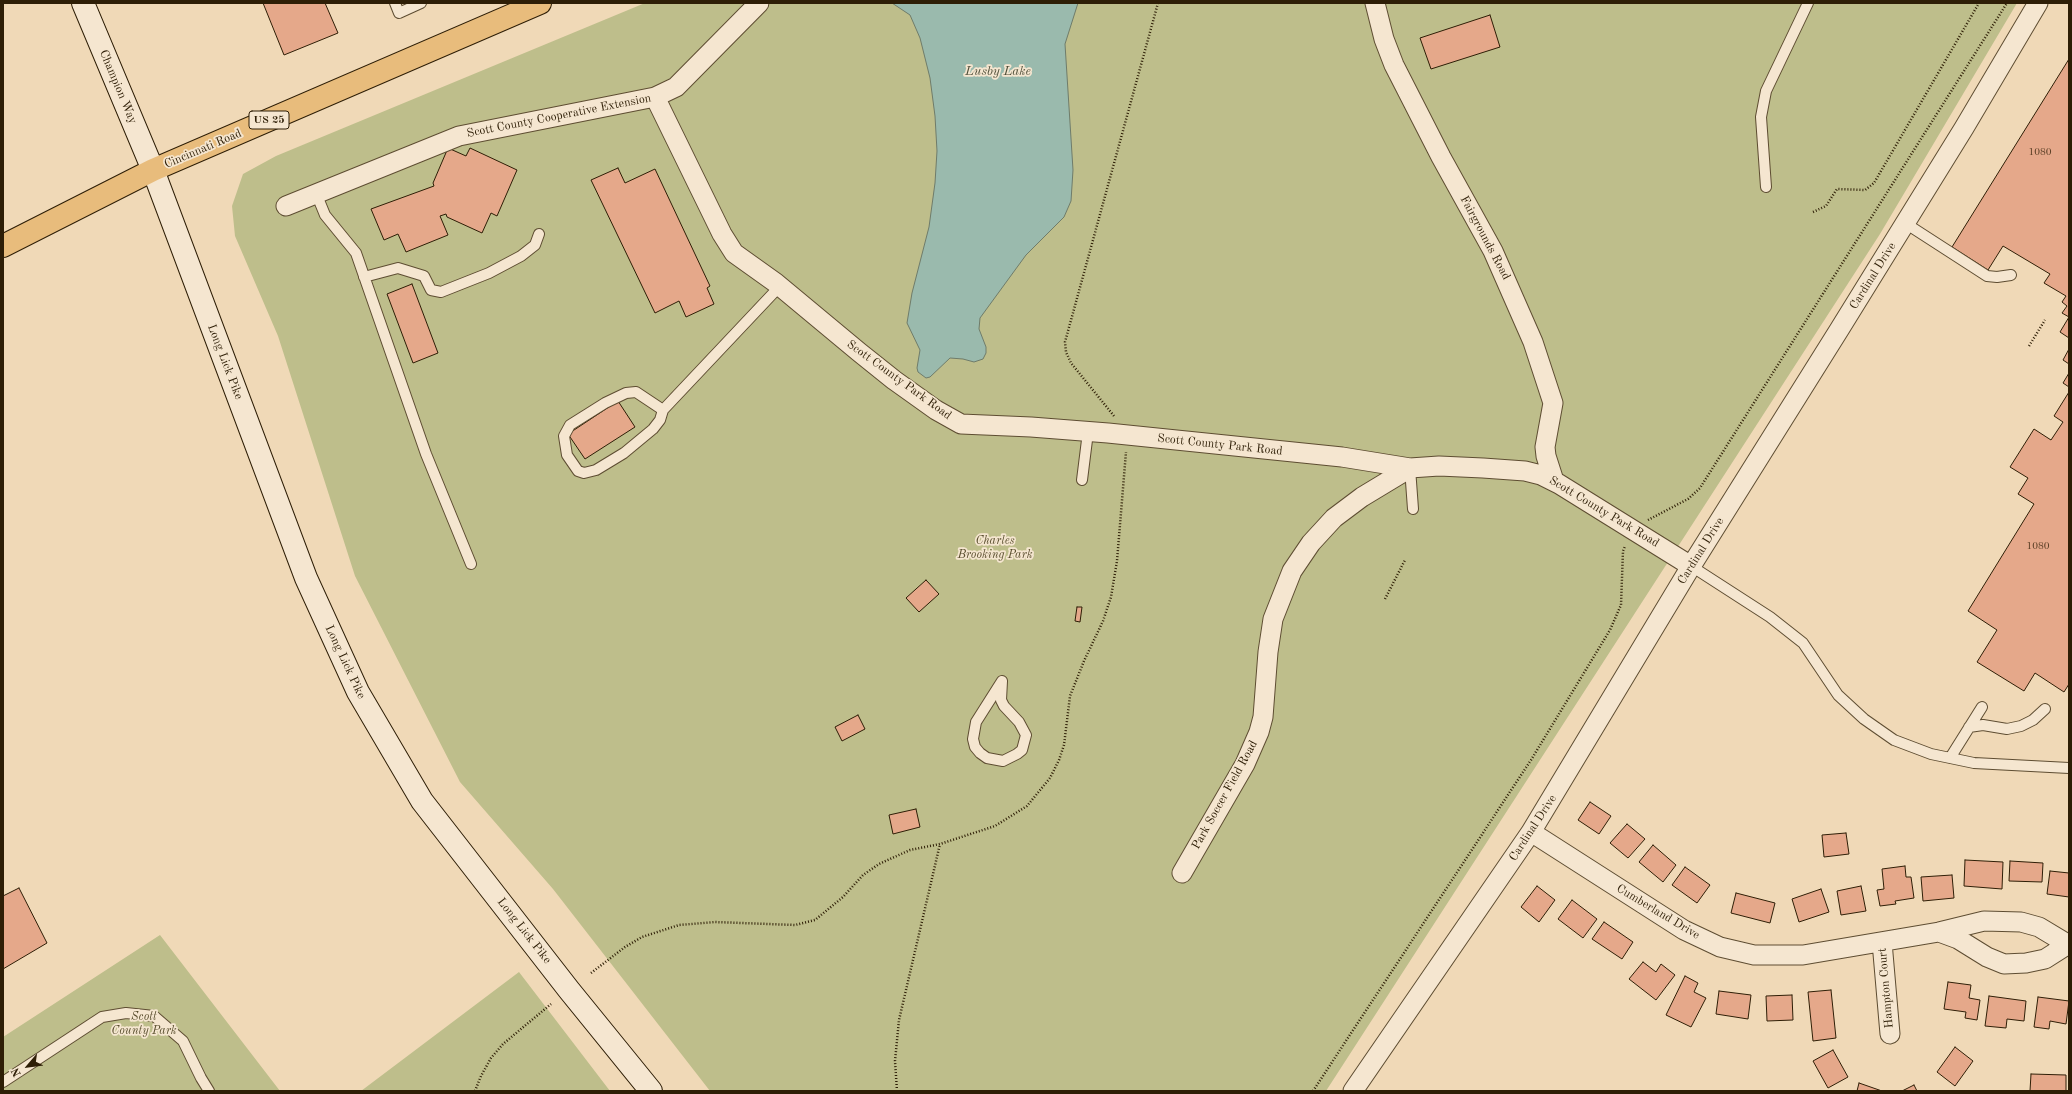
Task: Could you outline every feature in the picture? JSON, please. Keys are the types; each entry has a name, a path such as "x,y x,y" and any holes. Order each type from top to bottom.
{"main road":[{"name":"Champion Way","path":"83,3 153,170"},
{"name":"Cincinnati Road","path":"3,246 153,170 540,3"},
{"name":"Long Lick Pike","path":"153,170 306,578 358,692 422,801 569,990 651,1091"}],"street":[{"name":"Scott County Cooperative Extension","path":"286,206 459,136 655,97 676,87 759,3"},
{"name":"Fairgrounds Road","path":"1375,3 1384,39 1394,65 1441,157 1493,251 1518,304 1536,348 1553,403 1545,447 1546,456 1554,481"},
{"name":"Cardinal Drive","path":"1353,1091 1531,832 1692,566 1905,223 2038,3"},
{"name":"Scott County Park Road","path":"655,97 722,234 734,252 780,286 894,380 936,410 961,424 1088,432 1342,457 1410,468"},
{"name":"Scott County Park Road","path":"1439,466 1525,471 1541,475 1554,481 1692,566"},
{"name":"Park Soccer Field Road","path":"1182,873 1245,764 1259,732 1263,716 1268,652 1273,618 1292,571 1311,543 1334,518 1362,498 1410,468 1439,466"},
{"name":"Cumberland Drive","path":"1531,832 1684,930 1720,947 1754,955 1803,955 1939,932 1984,921 2020,922 2039,927 2068,945 2046,959 2026,963 2004,964 1987,957 1958,939 1939,932"},
{"name":"Hampton Court","path":"1882,942 1890,1034"}],"lane":[{"path":"394,3 399,13 421,3"},
{"path":"1766,187 1761,117 1766,92 1808,3"},
{"path":"316,193 325,215 356,253 426,454 472,564"},
{"path":"1905,223 1987,276 1997,277 2011,274"},
{"path":"364,277 398,268 424,276 431,290 441,292 489,273 521,256 535,244 539,234"},
{"path":"663,410 636,392 626,393 605,403 570,425 564,436 567,455 578,471 584,474 596,470 624,453 654,429 660,420 663,410 780,286"},
{"path":"1082,480 1088,432"},
{"path":"1410,468 1413,509"},
{"path":"1692,566 1770,616 1803,643 1838,695 1864,719 1894,740 1931,754 1974,763 2069,768"},
{"path":"1002,681 1001,700 1004,706 1023,727 1026,735 1022,750 1003,761 991,759 980,753 975,747 973,739 976,722 1002,681"},
{"path":"1950,758 1982,707"},
{"path":"1969,727 1983,725 2007,729 2021,726 2033,720 2045,709"},
{"path":"3,1082 102,1017 126,1013 154,1016 183,1041 201,1078 210,1091"}],"path":[{"path":"1813,212 1826,206 1837,189 1865,190 1874,183 1979,3"},
{"path":"2029,346 2045,320"},
{"path":"1385,599 1405,560"},
{"path":"591,973 625,947 642,937 679,925 715,922 795,925 815,920 838,901 863,875 879,864 910,850 940,844 899,1020 896,1054 897,1091"},
{"path":"475,1091 491,1058 503,1044 551,1004"}],"green space":[{"name":"Charles Brooking Park","path":"645,3 2017,3 1880,234 1326,1091 710,1091 553,889 460,782 355,576 278,336 235,236 232,206 243,174 276,156"},
{"name":"Scott County Park","path":"160,935 280,1091 3,1091 3,1037"},
{"path":"519,972 610,1091 361,1091"}],"water":[{"name":"Lusby Lake","path":"892,3 1078,3 1065,44 1073,170 1071,201 1064,217 1026,255 980,318 979,329 986,347 986,353 983,359 974,362 950,358 930,377 926,378 918,372 917,368 920,350 907,323 912,293 929,227 935,183 937,151 935,116 930,78 920,38 910,15"}],"building":[{"path":"263,3 325,3 338,33 284,55"},
{"path":"1490,15 1500,47 1431,69 1420,38"},
{"path":"2069,59 2069,317 2062,313 2067,306 2062,302 2066,296 2044,283 2050,274 2003,246 1988,270 1952,247"},
{"path":"448,148 466,156 470,148 517,170 497,216 491,213 482,233 447,217 446,214 440,216 448,235 406,252 398,234 384,240 371,209 434,186 433,183"},
{"path":"618,168 625,183 655,169 710,286 707,288 714,304 686,317 679,301 655,313 591,180"},
{"path":"412,284 438,353 413,363 387,294"},
{"path":"2069,317 2069,338 2060,332"},
{"path":"2069,349 2069,364 2063,360"},
{"path":"2069,373 2069,387 2063,383"},
{"path":"2069,392 2069,684 2064,692 2035,673 2024,691 1977,662 1997,630 1968,611 2034,504 2018,494 2028,478 2010,467 2034,429 2051,440 2063,422 2054,416"},
{"path":"618,401 635,427 585,459 568,434"},
{"path":"926,580 939,594 919,612 906,598"},
{"path":"1077,607 1082,607 1080,622 1075,621"},
{"path":"858,715 865,729 842,741 835,727"},
{"path":"1590,802 1611,816 1599,834 1578,820"},
{"path":"916,809 920,827 893,834 889,815"},
{"path":"1627,824 1645,839 1628,858 1610,843"},
{"path":"1846,833 1849,854 1824,857 1822,835"},
{"path":"1653,845 1676,865 1663,882 1639,862"},
{"path":"1965,860 2003,862 2002,889 1964,886"},
{"path":"2010,861 2043,863 2042,882 2009,881"},
{"path":"1905,866 1906,877 1911,877 1914,898 1895,901 1896,904 1880,906 1877,890 1884,889 1882,869"},
{"path":"1685,867 1710,885 1697,903 1672,885"},
{"path":"2050,871 2069,873 2069,897 2047,894"},
{"path":"1952,875 1954,898 1923,901 1921,877"},
{"path":"1537,886 1555,900 1539,922 1521,907"},
{"path":"1861,886 1866,911 1841,915 1837,891"},
{"path":"19,888 47,943 3,969 3,896"},
{"path":"1821,889 1829,912 1799,922 1792,899"},
{"path":"1736,893 1775,903 1770,923 1731,913"},
{"path":"1572,900 1597,919 1583,938 1558,919"},
{"path":"1604,922 1633,942 1622,959 1592,939"},
{"path":"1643,962 1656,972 1661,964 1675,975 1656,1000 1629,979"},
{"path":"1685,976 1698,983 1694,992 1706,998 1691,1027 1666,1015"},
{"path":"1948,982 1971,985 1969,998 1980,1000 1977,1020 1965,1018 1966,1012 1944,1009"},
{"path":"1831,990 1836,1038 1813,1041 1808,992"},
{"path":"1719,991 1751,995 1748,1019 1716,1014"},
{"path":"1792,995 1793,1020 1767,1021 1766,996"},
{"path":"1989,996 2026,1001 2024,1021 2007,1019 2006,1028 1985,1026"},
{"path":"2038,997 2069,1001 2066,1024 2050,1021 2049,1029 2034,1027"},
{"path":"1955,1047 1973,1061 1955,1086 1937,1072"},
{"path":"1833,1050 1848,1077 1828,1088 1813,1061"},
{"path":"2031,1074 2066,1075 2066,1091 2030,1091"},
{"path":"1859,1083 1882,1091 1857,1091"},
{"path":"1914,1085 1917,1091 1902,1091"}]}
